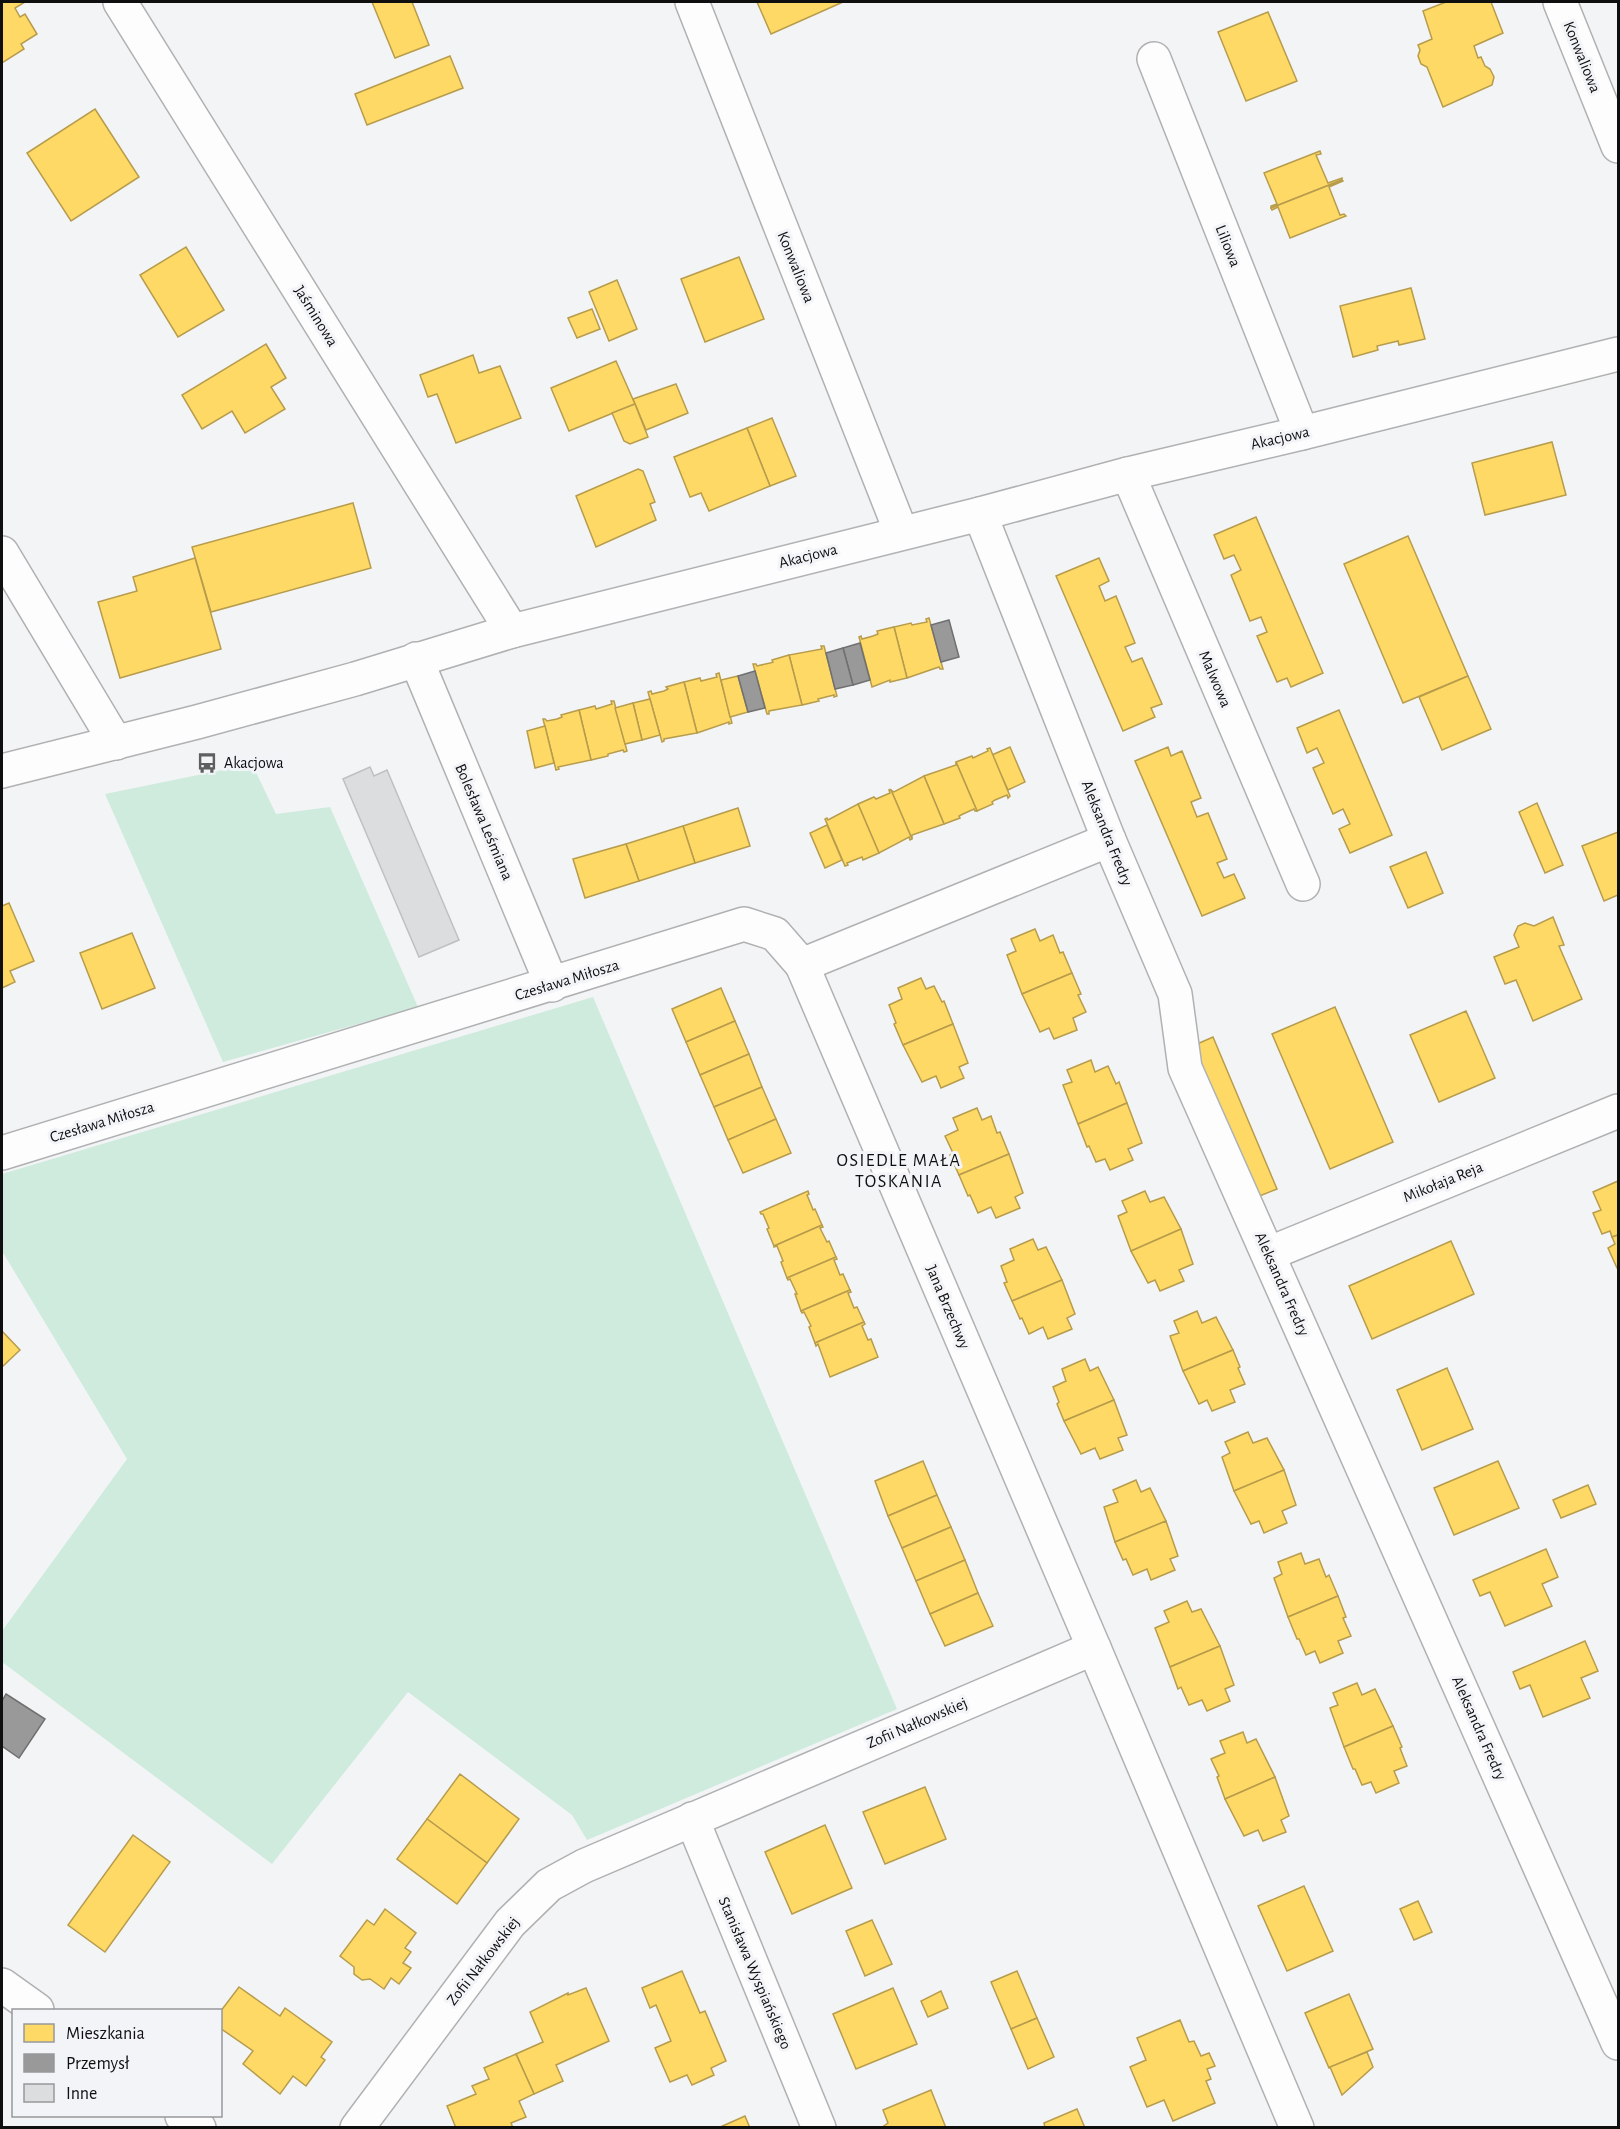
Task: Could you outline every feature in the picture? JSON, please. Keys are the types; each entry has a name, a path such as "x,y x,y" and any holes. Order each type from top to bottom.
{"street":[{"name":"Jaśminowa","path":"120,2 512,631"},
{"name":"Konwaliowa","path":"692,2 901,532"},
{"name":"Konwaliowa","path":"1560,2 1618,146"},
{"name":"Liliowa","path":"1154,59 1302,433"},
{"name":"Akacjowa","path":"2,771 355,679 512,631 980,514 1128,474 1618,354"},
{"name":"Malwowa","path":"1128,474 1303,884"},
{"name":"Aleksandra Fredry","path":"980,514 1109,840 1175,994 1185,1068 1618,2043"},
{"path":"2,554 116,743"},
{"name":"Bolesława Leśmiana","path":"416,659 552,985"},
{"path":"802,965 1109,840"},
{"name":"Czesława Miłosza","path":"2,1154 744,924 775,934 802,965"},
{"name":"Jana Brzechwy","path":"802,965 1094,1648"},
{"name":"Mikołaja Reja","path":"1268,1254 1618,1111"},
{"path":"1094,1648 1297,2127"},
{"name":"Zofii Nałkowskiej","path":"357,2127 510,1923 549,1886 584,1866 1094,1648"},
{"name":"Stanisława Wyspiańskiego","path":"692,1819 819,2127"},
{"path":"2,1985 36,2009"},
{"path":"185,2117 199,2127"}],"green space":[{"path":"252,764 276,814 330,807 418,1007 223,1062 105,794"},
{"path":"593,997 897,1709 587,1840 572,1815 408,1692 272,1864 2,1662 2,1631 127,1459 2,1251 2,1174"}],"building: Mieszkania":[{"path":"2,2 25,2 15,8 20,17 25,14 37,34 21,44 24,49 2,63"},
{"path":"372,2 412,2 429,45 395,58"},
{"path":"757,2 843,2 771,34"},
{"path":"1446,2 1491,2 1503,33 1474,46 1478,58 1481,57 1494,77 1492,85 1443,107 1427,67 1421,64 1418,45 1432,39 1423,11"},
{"path":"1268,12 1297,81 1246,101 1218,32"},
{"path":"450,56 463,88 367,125 355,94"},
{"path":"95,109 139,177 71,221 27,153"},
{"path":"1320,151 1321,154 1316,155 1328,183 1342,178 1342,180 1271,208 1277,204 1264,173"},
{"path":"1342,180 1329,187 1340,215 1346,216 1290,238 1278,207 1272,210 1271,208"},
{"path":"186,247 224,310 178,337 140,275"},
{"path":"739,257 764,319 705,342 681,279"},
{"path":"617,280 637,329 609,341 589,292"},
{"path":"1411,288 1425,339 1399,345 1398,341 1377,346 1378,350 1353,357 1340,306"},
{"path":"592,309 600,329 577,338 568,318"},
{"path":"266,344 286,378 271,387 285,409 245,433 232,411 202,429 182,395"},
{"path":"473,355 479,373 500,366 521,418 456,443 437,394 428,397 420,375"},
{"path":"616,361 635,404 569,431 551,388"},
{"path":"676,384 688,413 646,430 633,399"},
{"path":"635,404 648,437 630,444 624,441 612,413"},
{"path":"772,418 796,476 770,486 747,428"},
{"path":"747,428 770,486 709,511 701,493 690,497 674,457"},
{"path":"1552,442 1566,495 1485,515 1472,463"},
{"path":"638,469 643,471 655,502 650,504 656,520 596,547 576,496"},
{"path":"353,503 371,568 211,612 192,547"},
{"path":"1256,517 1323,673 1291,687 1287,678 1277,682 1257,636 1267,632 1261,617 1250,621 1231,575 1241,570 1234,555 1224,559 1214,535"},
{"path":"1408,536 1468,676 1403,703 1344,564"},
{"path":"195,558 221,649 120,678 98,602 137,591 133,577"},
{"path":"1099,558 1109,581 1099,586 1105,601 1116,596 1135,643 1125,647 1132,662 1142,658 1162,704 1151,708 1155,717 1123,731 1056,576"},
{"path":"929,618 943,669 939,667 907,678 894,627 927,622 926,619"},
{"path":"894,627 907,678 890,682 890,680 872,687 859,637 861,636 862,639 873,636 878,634 877,631"},
{"path":"821,646 824,646 837,696 818,699 819,701 802,705 789,655 822,649"},
{"path":"789,655 802,705 769,711 767,714 753,664 757,666 770,663 773,662 772,660"},
{"path":"719,673 732,723 697,733 684,682 717,677 716,674"},
{"path":"738,676 748,712 730,717 721,680"},
{"path":"1468,676 1491,729 1442,750 1419,697"},
{"path":"684,682 697,733 664,739 662,742 648,692 651,691 652,694 664,691 668,689 666,687"},
{"path":"650,699 660,735 642,740 633,703"},
{"path":"611,701 614,701 627,751 623,750 591,760 579,710 595,706 596,709 612,704"},
{"path":"633,703 642,740 625,744 615,708"},
{"path":"579,710 591,760 558,767 559,769 556,770 543,719 547,721 557,719 562,717 561,715"},
{"path":"1339,710 1392,835 1350,853 1339,829 1350,824 1343,809 1333,814 1313,768 1324,763 1317,748 1307,753 1297,728"},
{"path":"545,726 554,763 535,768 527,731"},
{"path":"1010,747 1025,782 1008,790 992,755"},
{"path":"1168,747 1171,756 1182,751 1201,798 1191,802 1197,817 1208,813 1227,859 1217,863 1224,878 1234,874 1245,898 1202,916 1135,761"},
{"path":"990,748 1010,796 995,800 993,804 977,811 956,762 972,756 973,758"},
{"path":"956,762 977,811 974,809 944,824 924,776 956,765"},
{"path":"924,776 944,824 912,835 912,839 891,790 894,792"},
{"path":"889,790 891,790 912,839 910,840 909,837 879,853 858,804 890,793"},
{"path":"1537,803 1563,865 1545,873 1519,812"},
{"path":"858,804 879,853 863,860 862,857 845,866 825,819 828,820"},
{"path":"738,808 750,846 695,863 683,826"},
{"path":"827,825 842,860 825,868 810,833"},
{"path":"683,826 695,863 639,881 626,844"},
{"path":"1618,832 1618,895 1604,901 1582,846"},
{"path":"626,844 639,881 585,898 573,859"},
{"path":"1426,852 1443,893 1408,908 1390,867"},
{"path":"9,903 34,961 10,971 15,982 2,988 2,906"},
{"path":"1553,917 1564,945 1559,946 1582,999 1533,1021 1516,980 1505,984 1494,957 1519,947 1514,935 1518,926 1525,923 1534,926"},
{"path":"1035,929 1040,941 1053,935 1072,973 1022,994 1007,955 1016,951 1011,939"},
{"path":"132,933 155,988 102,1009 80,953"},
{"path":"1072,973 1086,1012 1073,1018 1077,1030 1054,1039 1049,1028 1040,1032 1022,994"},
{"path":"921,978 926,989 934,986 942,1002 944,1001 953,1024 903,1045 889,1005 902,999 898,988"},
{"path":"721,988 735,1021 686,1042 672,1009"},
{"path":"1335,1007 1393,1142 1330,1169 1272,1034"},
{"path":"1466,1011 1495,1078 1439,1102 1410,1035"},
{"path":"735,1021 749,1054 700,1075 686,1042"},
{"path":"953,1024 968,1063 959,1067 964,1078 941,1088 936,1076 922,1082 903,1045"},
{"path":"1213,1037 1277,1189 1252,1199 1188,1048"},
{"path":"749,1054 762,1087 714,1107 700,1075"},
{"path":"1091,1060 1095,1072 1108,1066 1116,1084 1119,1082 1127,1103 1078,1124 1063,1085 1072,1082 1067,1070"},
{"path":"762,1087 776,1119 728,1140 714,1107"},
{"path":"1127,1103 1142,1143 1128,1149 1133,1160 1110,1170 1105,1159 1096,1162 1078,1124"},
{"path":"977,1108 982,1120 991,1116 997,1133 1000,1132 1009,1154 959,1175 945,1136 958,1130 953,1118"},
{"path":"776,1119 791,1153 743,1173 728,1140"},
{"path":"1009,1154 1023,1193 1015,1197 1020,1208 996,1218 991,1207 978,1213 959,1175"},
{"path":"1618,1181 1618,1235 1612,1237 1610,1231 1602,1234 1593,1213 1601,1210 1593,1192"},
{"path":"808,1191 807,1195 813,1210 815,1209 822,1225 774,1246 767,1229 769,1228 760,1212"},
{"path":"1145,1191 1150,1202 1164,1197 1181,1229 1131,1251 1118,1216 1127,1212 1122,1201"},
{"path":"822,1225 823,1227 820,1228 836,1257 787,1278 777,1246 774,1246"},
{"path":"1181,1229 1193,1264 1179,1270 1184,1281 1160,1291 1155,1280 1148,1283 1131,1251"},
{"path":"1618,1235 1617,1268 1608,1248 1615,1244 1612,1237"},
{"path":"1033,1239 1038,1250 1046,1247 1062,1280 1012,1301 1004,1283 1007,1282 1001,1266 1014,1260 1010,1249"},
{"path":"1451,1241 1474,1294 1372,1339 1349,1286"},
{"path":"836,1257 837,1259 834,1260 840,1275 843,1274 850,1290 801,1311 795,1294 797,1294 790,1279 787,1278"},
{"path":"1062,1280 1075,1314 1067,1318 1072,1329 1048,1339 1043,1327 1029,1334 1012,1301"},
{"path":"850,1290 851,1292 848,1293 854,1308 857,1307 864,1322 815,1343 809,1327 811,1326 804,1312 801,1311"},
{"path":"1197,1311 1202,1323 1216,1317 1233,1350 1183,1371 1170,1336 1179,1333 1174,1321"},
{"path":"864,1322 862,1326 868,1340 871,1339 878,1357 830,1377 818,1344 816,1346 815,1343"},
{"path":"2,1331 20,1350 2,1367"},
{"path":"1233,1350 1245,1384 1230,1390 1235,1402 1212,1411 1207,1400 1199,1404 1183,1371"},
{"path":"1085,1359 1090,1371 1098,1367 1114,1400 1064,1421 1053,1387 1066,1381 1062,1369"},
{"path":"1447,1368 1473,1429 1422,1450 1397,1390"},
{"path":"1114,1400 1127,1435 1118,1438 1123,1450 1100,1459 1095,1448 1081,1454 1064,1421"},
{"path":"1248,1432 1253,1443 1267,1438 1284,1470 1234,1491 1222,1457 1230,1453 1225,1442"},
{"path":"923,1461 937,1495 888,1516 875,1481"},
{"path":"1498,1461 1519,1508 1454,1535 1434,1488"},
{"path":"1284,1470 1296,1505 1282,1511 1287,1523 1264,1533 1259,1521 1251,1524 1234,1491"},
{"path":"1136,1480 1141,1492 1150,1488 1166,1521 1115,1542 1104,1507 1118,1502 1113,1490"},
{"path":"1588,1485 1596,1504 1561,1518 1553,1500"},
{"path":"937,1495 951,1527 902,1548 888,1516"},
{"path":"1166,1521 1178,1556 1170,1559 1175,1570 1151,1580 1147,1569 1133,1575 1115,1542"},
{"path":"951,1527 965,1560 916,1581 902,1548"},
{"path":"1546,1549 1558,1577 1542,1584 1552,1606 1505,1626 1490,1592 1480,1596 1473,1580"},
{"path":"1301,1553 1305,1564 1319,1559 1326,1577 1329,1575 1338,1596 1288,1617 1274,1578 1282,1574 1278,1562"},
{"path":"965,1560 978,1593 930,1614 916,1581"},
{"path":"978,1593 993,1626 945,1646 930,1614"},
{"path":"1338,1596 1346,1617 1343,1618 1351,1636 1338,1641 1343,1653 1320,1663 1315,1651 1306,1655 1288,1617"},
{"path":"1187,1601 1192,1612 1201,1609 1220,1646 1170,1667 1155,1628 1169,1622 1164,1611"},
{"path":"1585,1641 1598,1671 1581,1678 1590,1698 1543,1717 1530,1685 1520,1689 1513,1672"},
{"path":"1220,1646 1234,1685 1225,1689 1230,1701 1207,1711 1202,1700 1189,1705 1181,1687 1178,1689 1170,1667"},
{"path":"1357,1683 1362,1695 1375,1689 1393,1726 1344,1747 1330,1708 1338,1705 1333,1693"},
{"path":"1393,1726 1407,1766 1394,1771 1399,1783 1376,1793 1371,1782 1362,1785 1344,1747"},
{"path":"1243,1732 1247,1743 1256,1739 1275,1777 1225,1799 1217,1777 1219,1776 1211,1759 1225,1753 1220,1741"},
{"path":"460,1774 519,1819 487,1863 427,1819"},
{"path":"1275,1777 1289,1816 1281,1820 1286,1832 1263,1841 1258,1830 1244,1836 1225,1799"},
{"path":"925,1787 946,1839 885,1864 863,1812"},
{"path":"427,1819 487,1863 457,1904 397,1859"},
{"path":"825,1825 852,1888 792,1914 765,1852"},
{"path":"133,1835 170,1862 105,1952 68,1925"},
{"path":"1304,1886 1333,1951 1287,1971 1258,1906"},
{"path":"1418,1901 1432,1932 1414,1940 1400,1909"},
{"path":"385,1909 416,1933 405,1948 411,1952 403,1963 411,1968 399,1984 391,1978 384,1989 370,1979 362,1980 354,1974 354,1967 340,1956 367,1920 374,1925"},
{"path":"872,1920 892,1964 865,1976 846,1931"},
{"path":"682,1971 700,2013 705,2011 726,2061 711,2068 714,2075 692,2085 687,2075 670,2082 655,2048 671,2041 656,2005 650,2008 642,1988"},
{"path":"1017,1971 1037,2018 1011,2029 991,1982"},
{"path":"239,1987 280,2016 285,2008 332,2042 321,2057 325,2060 306,2086 293,2076 280,2094 243,2064 253,2051 222,2029 222,2009"},
{"path":"586,1988 609,2041 556,2065 563,2081 534,2094 516,2054 543,2042 530,2012 568,1993 568,1995"},
{"path":"893,1988 917,2044 856,2069 833,2014"},
{"path":"941,1991 948,2008 928,2017 921,2001"},
{"path":"1349,1994 1373,2049 1329,2068 1305,2013"},
{"path":"1037,2018 1054,2057 1028,2069 1011,2029"},
{"path":"1180,2020 1189,2042 1194,2041 1201,2056 1209,2053 1215,2066 1207,2069 1211,2079 1206,2081 1215,2103 1173,2121 1164,2100 1147,2107 1130,2067 1146,2060 1137,2038"},
{"path":"1367,2052 1373,2067 1342,2095 1330,2067"},
{"path":"516,2054 534,2094 519,2101 526,2117 511,2123 513,2128 456,2128 447,2106 476,2094 472,2086 489,2079 484,2068"},
{"path":"931,2090 946,2128 881,2128 888,2123 883,2110"},
{"path":"1077,2109 1085,2128 1045,2128 1044,2123"},
{"path":"745,2116 750,2128 718,2128"}],"building: Przemysł":[{"path":"949,620 959,657 941,662 931,625"},
{"path":"860,643 870,680 853,685 843,648"},
{"path":"843,648 853,685 835,689 826,653"},
{"path":"755,671 765,708 748,712 738,676"},
{"path":"6,1694 45,1719 19,1758 2,1746 2,1701"}],"building: Inne":[{"path":"370,767 374,776 387,770 459,940 419,957 343,779"}],"place":[{"name":"Akacjowa","path":"207,763"}],"district":[{"name":"OSIEDLE MAŁA TOSKANIA","path":"899,1171"}]}
